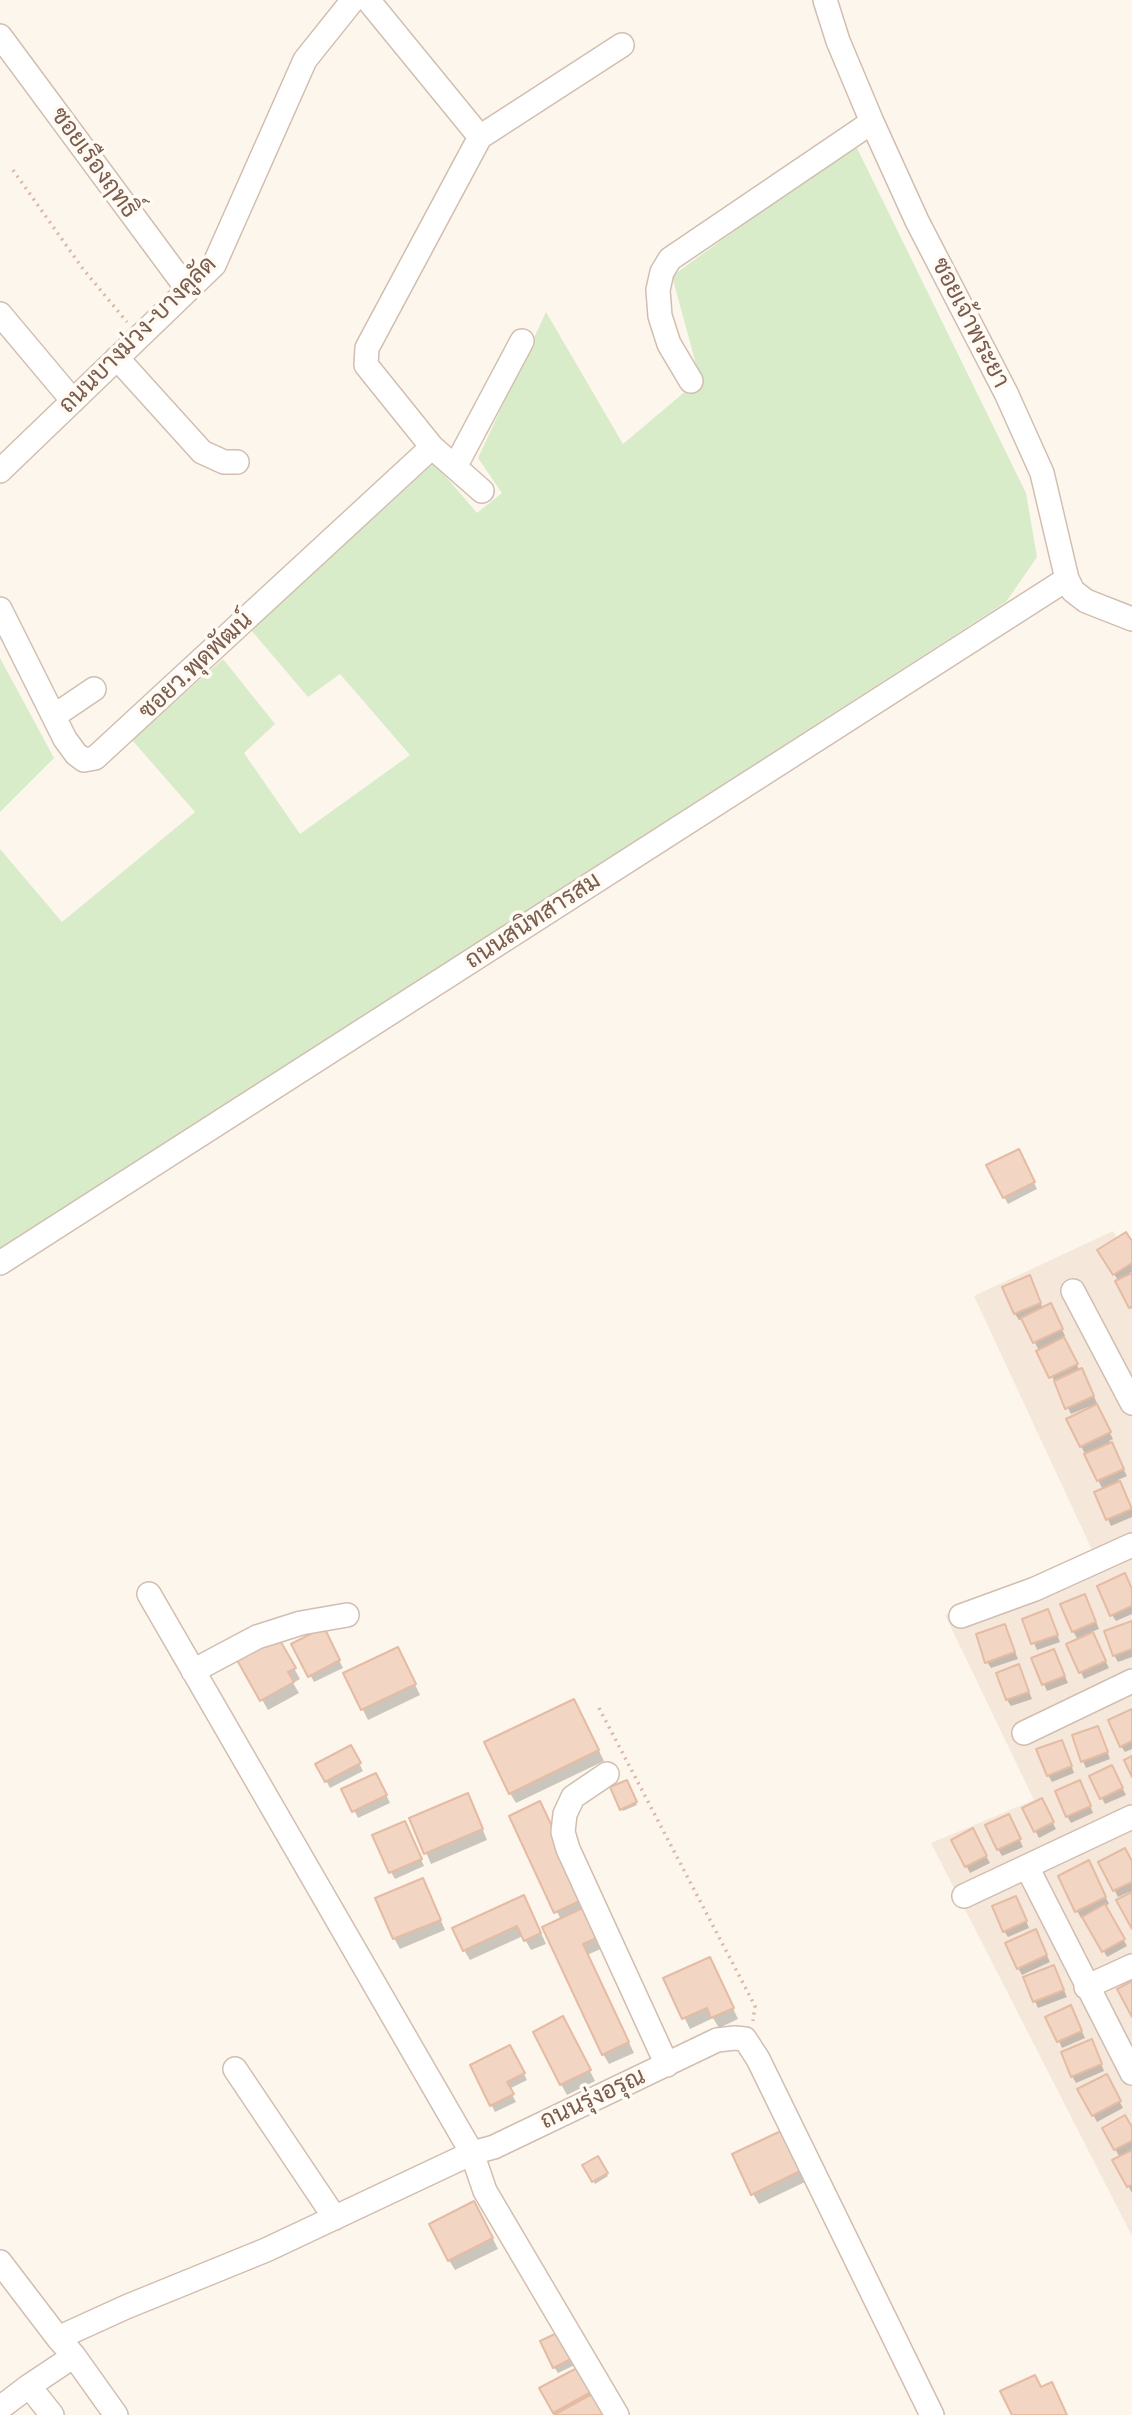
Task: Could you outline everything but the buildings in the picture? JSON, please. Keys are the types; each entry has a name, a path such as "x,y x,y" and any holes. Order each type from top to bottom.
{"street":[{"path":"368,0 480,137"},
{"name":"ซอยเจ้าพระยา","path":"825,0 838,41 917,221 1006,393 1042,473 1067,579"},
{"name":"ถนนบางม่วง-บางคูลัด","path":"0,471 214,265 305,60 345,4"},
{"path":"482,491 432,447 366,365 367,348 480,137 622,45"},
{"name":"ซอยเรืองฤทธิ์","path":"3,47 188,290"},
{"path":"691,381 669,344 660,316 658,290 662,272 670,259 872,122"},
{"path":"0,314 73,401"},
{"path":"454,467 522,341"},
{"path":"117,358 202,452 224,462 237,462"},
{"name":"ซอยว.พุดพัฒน์","path":"0,609 75,754 85,760 96,758 432,447"},
{"path":"1067,579 1073,591 1086,601 1132,620"},
{"name":"ถนนสนิทสารสม","path":"0,1262 1067,579"},
{"path":"54,716 94,689"},
{"path":"1073,1292 1132,1403"},
{"path":"961,1616 1035,1589 1132,1545"},
{"path":"149,1594 472,2153 485,2191 617,2415"},
{"path":"193,1671 257,1637 301,1623 346,1615"},
{"path":"1024,1734 1132,1681"},
{"path":"607,1774 573,1797 565,1814 562,1832 667,2065"},
{"path":"964,1896 1132,1817"},
{"path":"1027,1867 1132,2073"},
{"path":"1086,1987 1132,1966"},
{"path":"735,2038 746,2039 758,2059 932,2415"},
{"name":"ถนนรุ่งอรุณ","path":"58,2338 126,2306 266,2250 472,2153 494,2147 717,2040 735,2038"},
{"path":"236,2068 334,2218"},
{"path":"0,2262 116,2415"},
{"path":"0,2408 74,2357"},
{"path":"29,2386 52,2415"}],"path":[{"path":"13,170 83,269 139,337"},
{"path":"599,1708 755,2006 752,2025 735,2038"}],"shaded area":[{"path":"1113,1231 1132,1267 1132,2236 931,1843 1034,1800 945,1615 1093,1552 974,1296"}],"green space":[{"path":"855,144 1026,493 1037,557 1006,602 0,1250 0,849 62,922 195,812 132,740 223,659 275,724 244,753 300,834 410,755 340,674 308,697 251,630 434,463 477,513 502,493 478,458 546,312 623,444 700,379 672,276"},
{"path":"0,658 54,758 0,812"}]}
